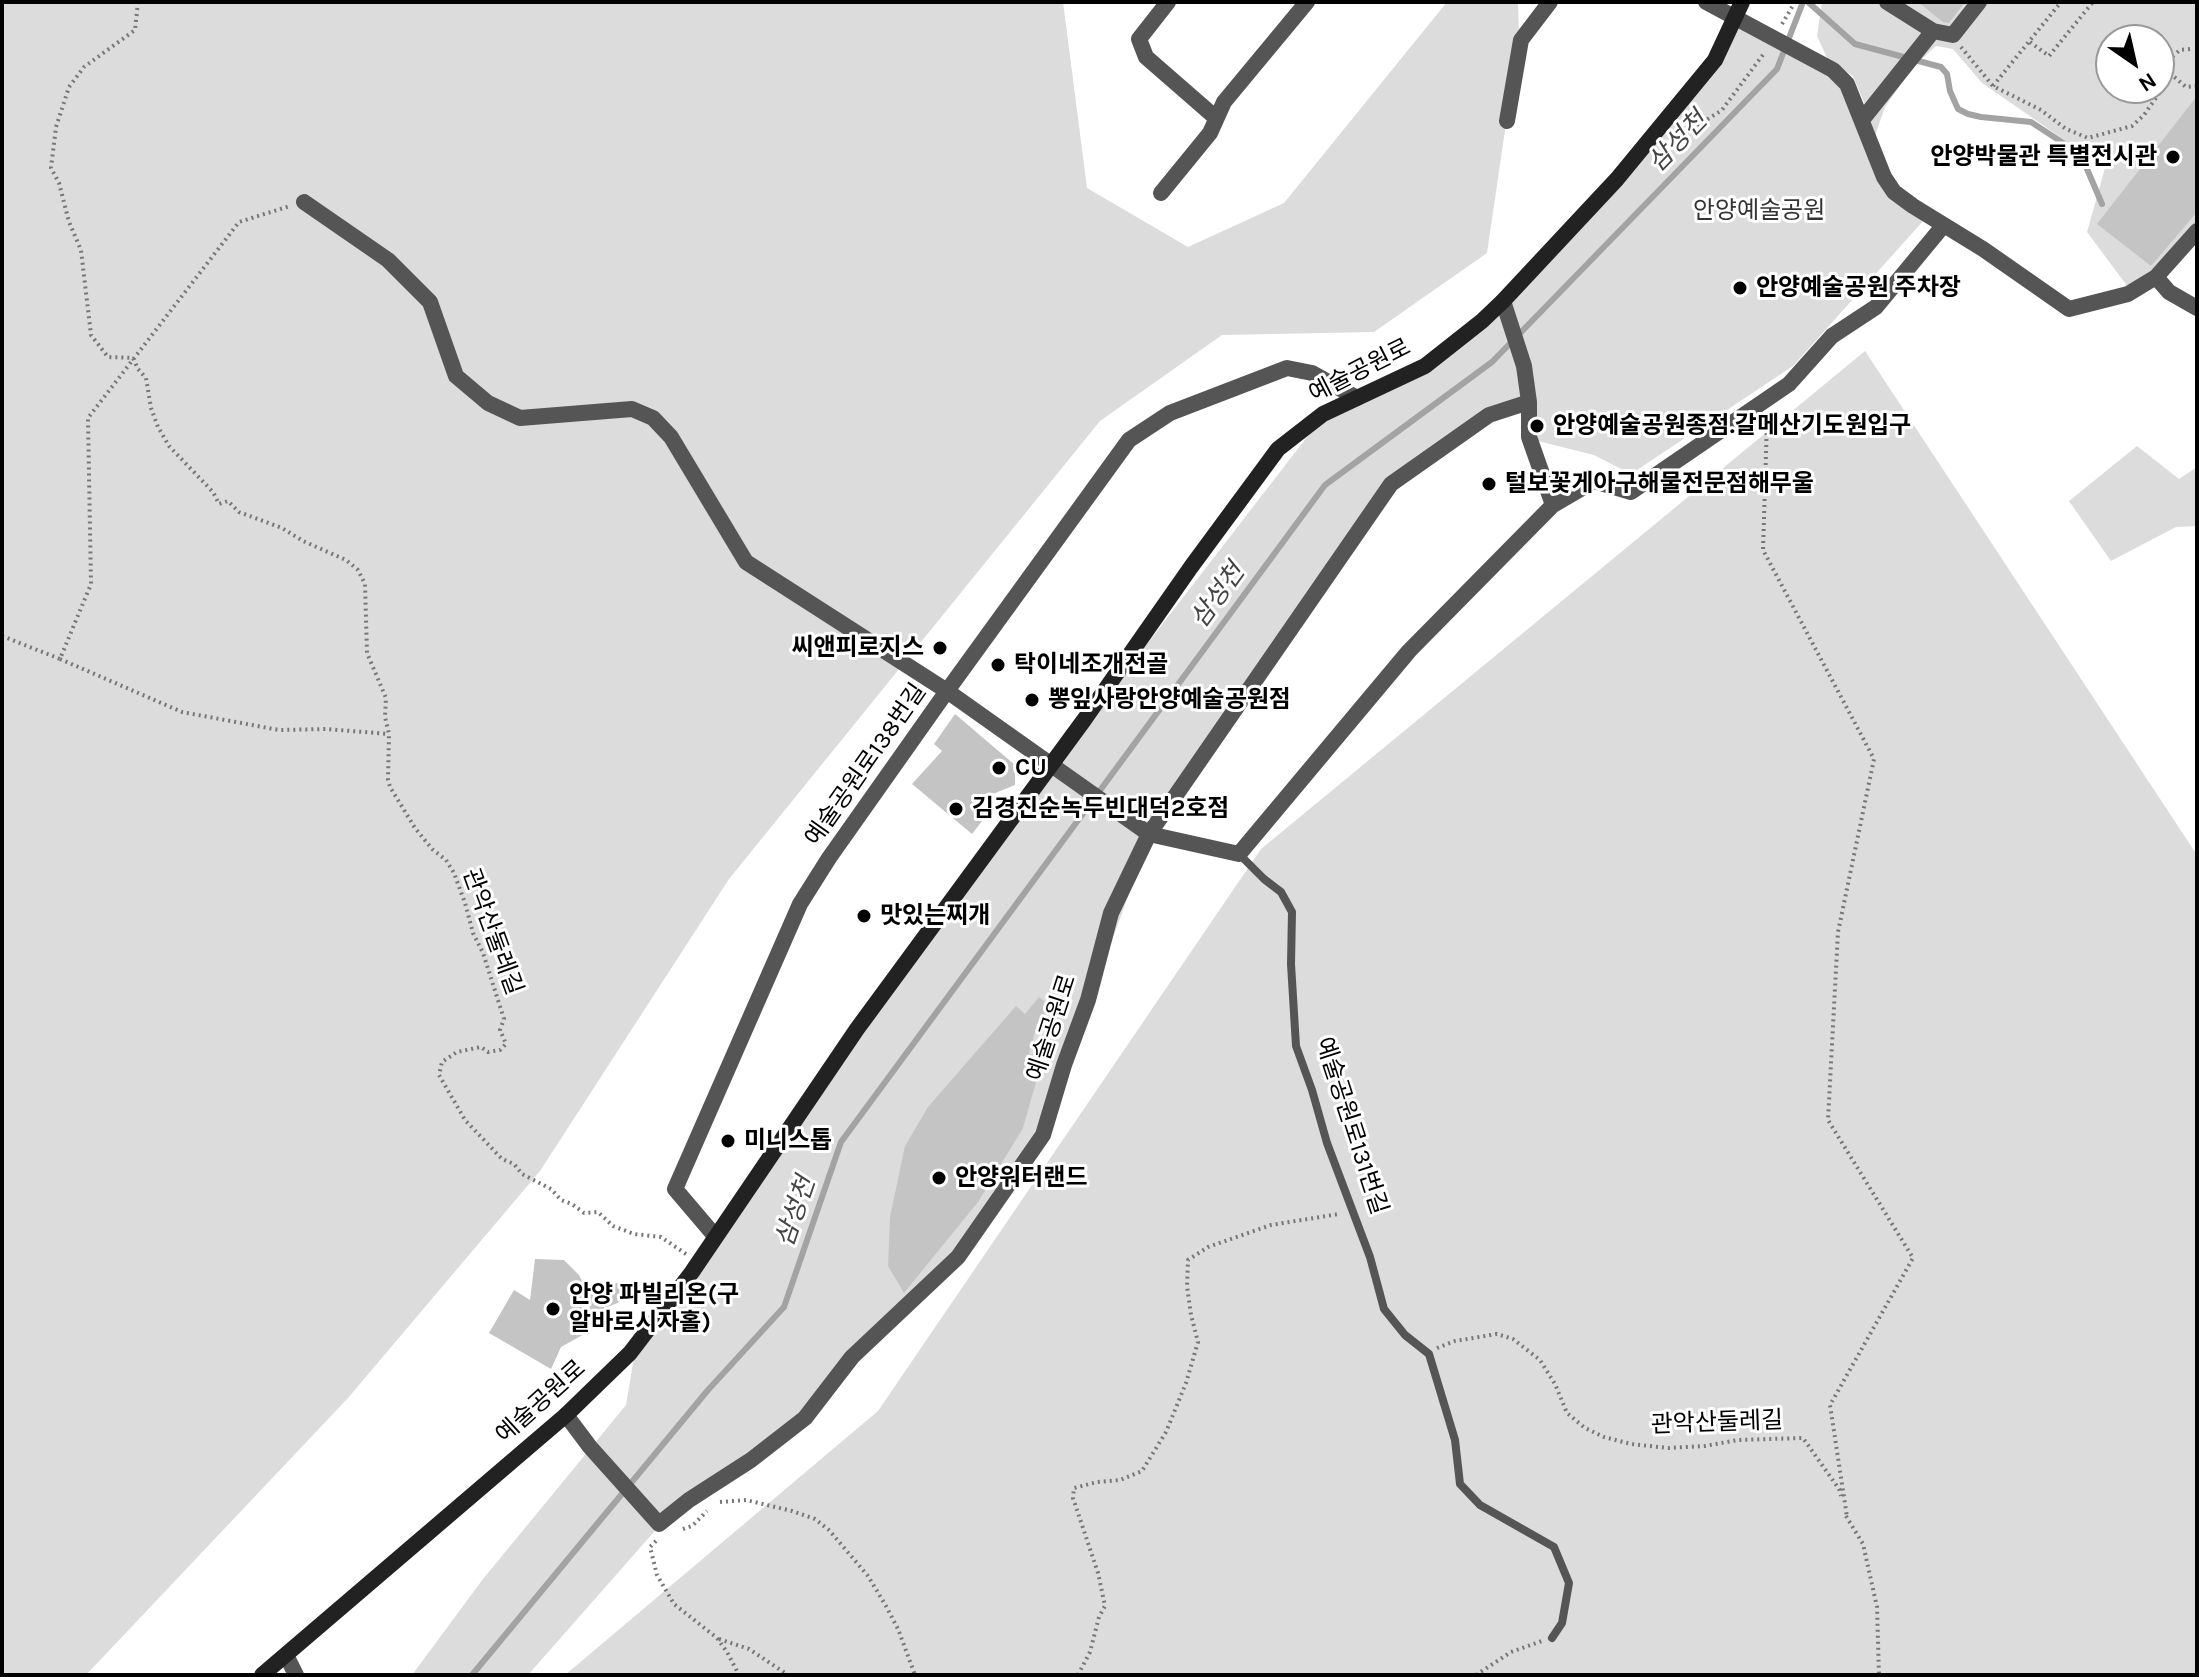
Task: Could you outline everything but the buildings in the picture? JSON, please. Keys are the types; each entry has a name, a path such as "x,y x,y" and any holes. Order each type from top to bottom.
{"street":[{"path":"1168,2 1139,39 1146,57 1216,118"},
{"path":"1161,193 1210,133 1224,102 1307,2"},
{"path":"1507,121 1521,40 1550,2"},
{"path":"1706,2 1833,70 1847,84 1884,177 1894,192 2069,309 2128,294 2156,277 2197,231"},
{"name":"예술공원로","path":"262,1675 566,1415 630,1353 698,1261 857,1029 1051,766 1278,449 1323,414 1425,366 1503,301 1617,179 1715,60 1742,2"},
{"path":"1887,2 1933,31 1953,35 1979,2"},
{"path":"1862,120 1933,31"},
{"path":"304,202 388,260 430,302 456,376 488,403 520,418 632,409 653,418 671,437 746,562 947,691 1149,834 1239,854 1409,651 1553,505 1594,481 1631,492 1789,384 1832,336 1876,307 1943,226"},
{"path":"2156,277 2169,292 2197,308"},
{"path":"1503,301 1524,366 1529,402 1529,437 1553,505"},
{"name":"예술공원로138번길","path":"715,1236 675,1189 800,904 947,691 1129,440 1170,413 1287,368 1312,373 1357,398"},
{"path":"1149,834 1391,484 1489,415 1529,402"},
{"name":"예술공원로","path":"659,1524 805,1418 852,1357 958,1257 1043,1135 1088,1000 1111,913 1149,834"},
{"path":"566,1415 590,1447 659,1524"},
{"path":"286,1655 296,1675"}],"lane":[{"name":"예술공원로131번길","path":"1239,854 1281,892 1292,912 1291,964 1296,1046 1327,1143 1370,1257 1384,1309 1405,1335 1429,1354"},
{"path":"1429,1354 1455,1440 1460,1484 1480,1505 1554,1547 1569,1583 1562,1623 1552,1638"}],"path":[{"path":"133,358 108,357 91,335 81,250 51,168 56,127 69,87 84,67 135,30 138,2"},
{"path":"1782,24 1795,2"},
{"path":"1993,86 2061,2"},
{"path":"2030,42 2049,56 2093,2"},
{"path":"1953,35 1993,86 2041,110 2066,129 2088,138 2132,126 2152,104"},
{"path":"1669,144 1722,110 1769,47"},
{"path":"2175,54 2180,50 2190,49"},
{"path":"2175,78 2186,87 2197,86"},
{"path":"60,659 91,584 88,418 239,222 304,202"},
{"name":"관악산둘레길","path":"133,358 146,378 151,408 163,436 213,492 219,504 228,501 239,512 282,528 346,560 358,570 365,584 367,653 386,698 390,787 415,828 432,849 446,860 454,873 504,1019 500,1030 506,1044 500,1050 488,1052 481,1047 457,1052 442,1062 439,1075 465,1120 502,1159 551,1189 561,1200 584,1213 598,1212 613,1226 634,1234 661,1237 698,1261"},
{"path":"1768,398 1763,550 1874,759 1838,932 1828,1120 1913,1258 1830,1405 1847,1517"},
{"path":"2,636 182,712 279,730 326,729 389,734"},
{"path":"1078,1675 1090,1652 1105,1606 1098,1573 1073,1498 1074,1488 1120,1480 1142,1471 1166,1432 1186,1383 1198,1342 1187,1286 1188,1260 1208,1247 1271,1225 1331,1217 1353,1210"},
{"name":"관악산둘레길","path":"1429,1354 1455,1341 1497,1334 1513,1339 1540,1360 1555,1384 1567,1413 1585,1428 1631,1444 1668,1448 1738,1440 1803,1438 1839,1489 1847,1517 1863,1544 1877,1607 1879,1675"},
{"path":"717,1502 746,1500 792,1511 815,1519 829,1530 868,1576 886,1606 915,1675"},
{"path":"709,1510 692,1526 659,1524 650,1547 657,1575 674,1604 717,1638 739,1675"},
{"path":"717,1638 749,1649 788,1675"},
{"path":"1476,1675 1511,1652 1552,1638"}],"green space":[{"path":"2,2 1063,2 1087,188 1188,247 1284,203 1447,2 1518,2 1519,35 1487,253 1374,332 1222,335 1100,421 729,879 540,1171 348,1398 86,1675 2,1675"},
{"path":"1822,2 2197,2 2197,223 2164,262 2128,287 2087,232 2105,168 1982,83 1953,49 1936,46 1913,67 1885,107 1875,136 1853,76 1828,60 1817,36"},
{"name":"안양예술공원","path":"1735,20 1834,72 1885,179 1924,220 1793,366 1631,474 1594,455 1530,439 1530,405 1490,417 1392,486 1150,836 1066,1067 1044,1137 960,1258 895,1318 806,1420 660,1525 528,1675 412,1675 483,1579 626,1405 634,1357 665,1321 724,1231 1052,767 1324,415 1427,367 1618,181"},
{"path":"1865,351 2197,855 2197,1675 565,1675 878,1411 1261,849"},
{"path":"2137,446 2179,479 2197,467 2197,526 2176,527 2111,561 2069,501"}],"waterway":[{"name":"삼성천","path":"472,1675 708,1390 784,1307 841,1142 1325,485 1492,362 1777,69 1803,2"},
{"path":"1808,2 1855,44 1941,67 1947,74 1958,109 1981,117 2031,122 2074,150 2084,162 2102,204"}],"place":[{"name":"안양박물관 특별전시관","path":"2173,157"},
{"name":"안양예술공원 주차장","path":"1740,288"},
{"name":"안양예술공원종점.갈메산기도원입구","path":"1537,426"},
{"name":"털보꽃게아구해물전문점해무울","path":"1489,484"},
{"name":"씨앤피로지스","path":"940,648"},
{"name":"탁이네조개전골","path":"998,665"},
{"name":"뽕잎사랑안양예술공원점","path":"1032,700"},
{"name":"CU","path":"999,768"},
{"name":"김경진순녹두빈대덕2호점","path":"956,809"},
{"name":"맛있는찌개","path":"864,916"},
{"name":"미니스톱","path":"728,1141"},
{"name":"안양워터랜드","path":"939,1178"},
{"name":"안양 파빌리온(구 알바로시자홀)","path":"553,1309"}]}
